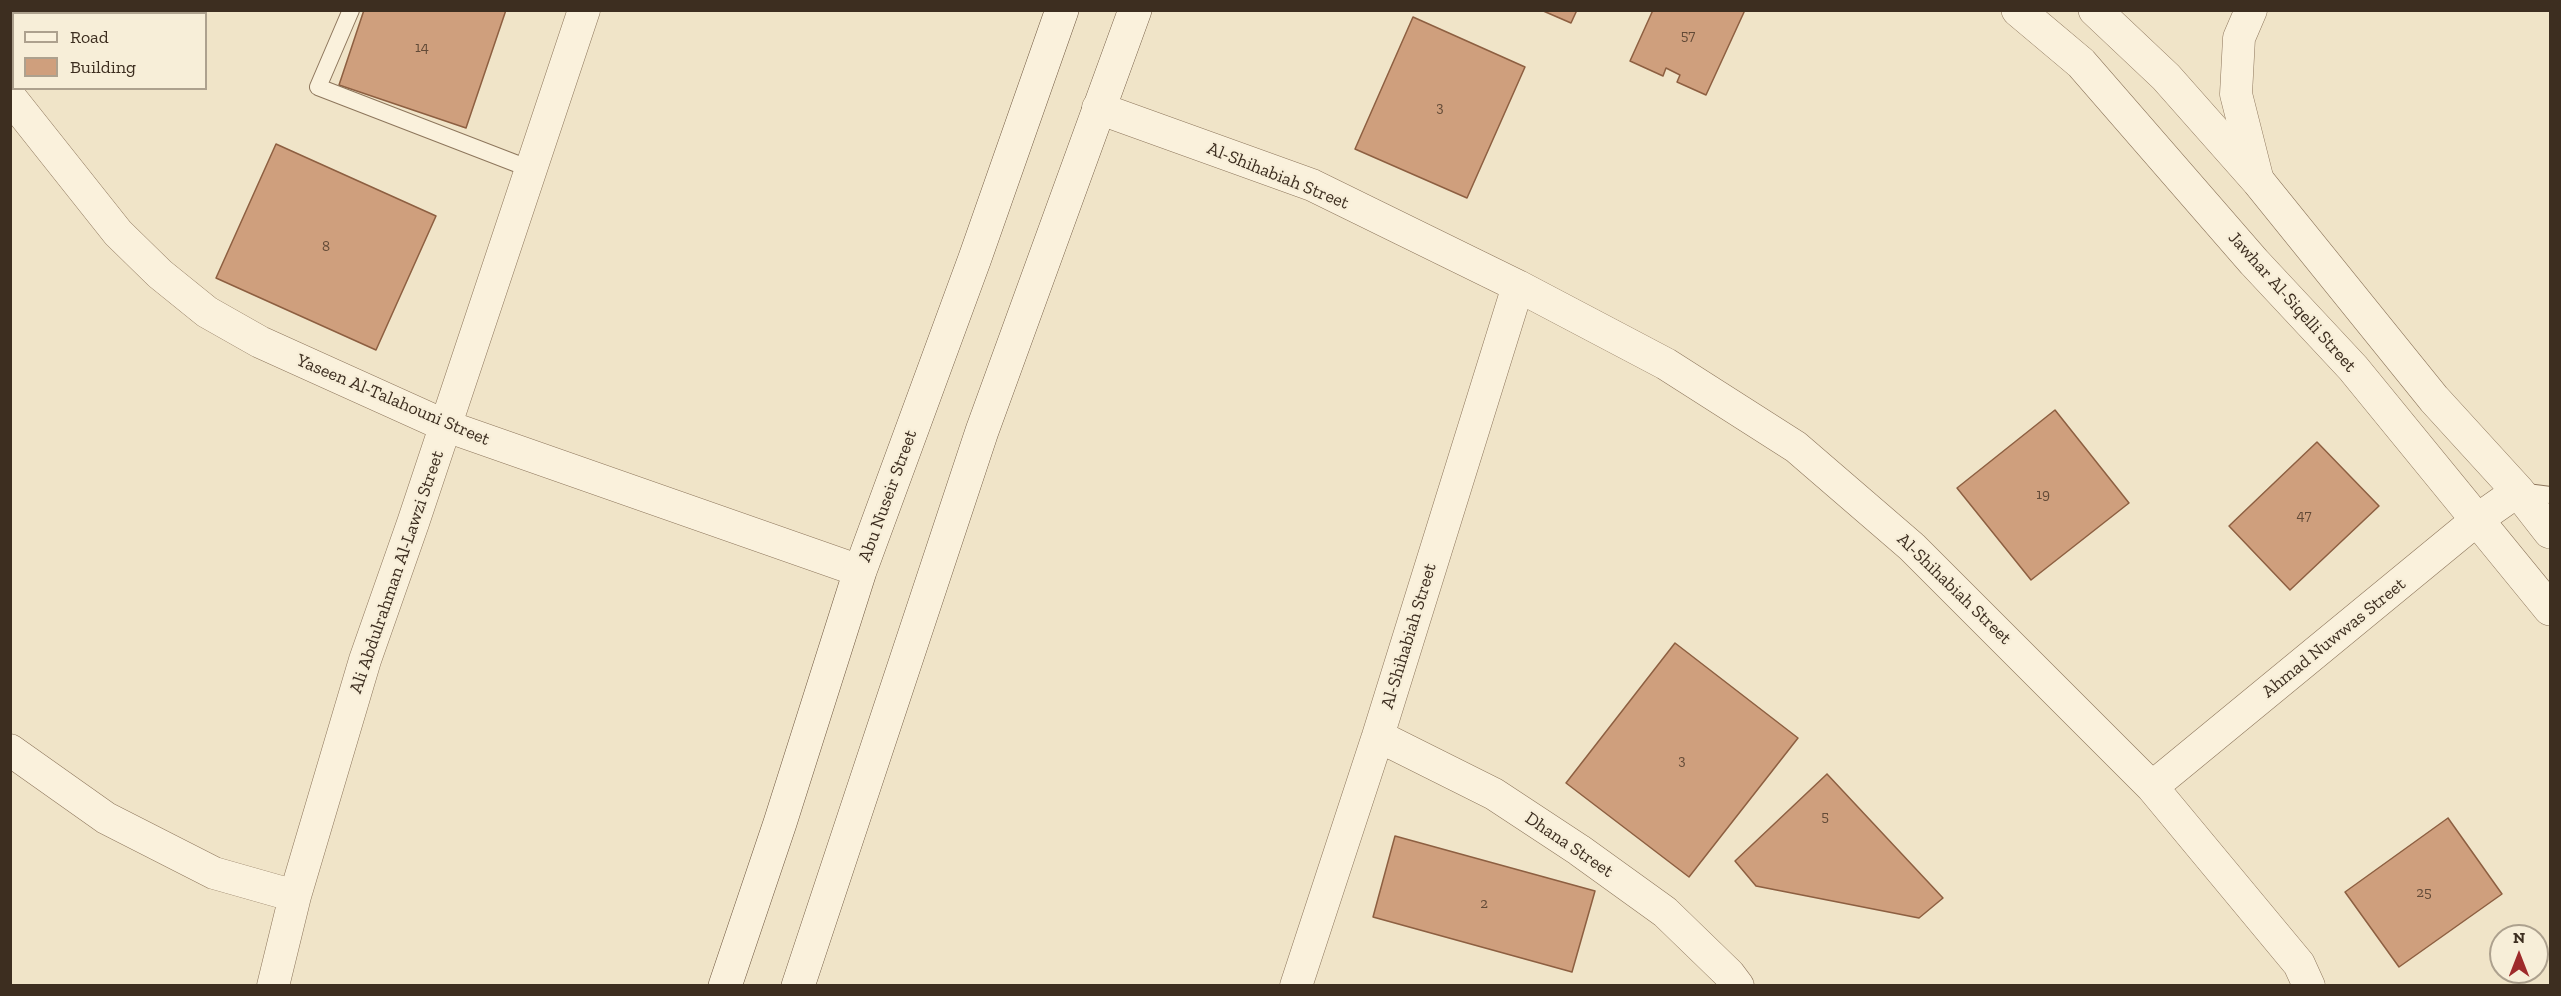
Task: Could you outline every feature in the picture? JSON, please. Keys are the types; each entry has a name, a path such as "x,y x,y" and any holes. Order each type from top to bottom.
{"main road":[{"name":"Abu Nuseir Street","path":"725,986 780,823 860,571 975,258 1062,10"},
{"path":"798,986 982,431 1135,10"},
{"name":"Jawhar Al-Siqelli Street","path":"2018,10 2081,63 2254,262 2353,368 2550,609"},
{"path":"2095,10 2166,77 2258,181 2434,399 2518,491 2550,532"}],"street":[{"name":"Ali Abdulrahman Al-Lawzi Street","path":"273,986 295,896 365,660 533,170 584,10"},
{"path":"2251,10 2239,38 2236,94 2258,181"},
{"name":"Yaseen Al-Talahouni Street","path":"10,97 118,233 160,274 207,312 260,342 446,426 860,571"},
{"name":"Al-Shihabiah Street","path":"1098,108 1312,185 1518,285 1666,364 1796,447 1912,547 2152,787 2299,964 2309,986"},
{"name":"Al-Shihabiah Street","path":"1296,986 1378,736 1518,285"},
{"name":"Ahmad Nuwwas Street","path":"2152,787 2478,519 2518,491"},
{"name":"Dhana Street","path":"1378,736 1494,794 1579,849 1665,912 1729,974 1737,986"},
{"path":"10,750 106,818 214,873 295,896"}],"lane":[{"path":"351,10 318,87 533,170"},
{"path":"2518,491 2550,495"}],"building":[{"path":"10,10 61,10 12,12 12,22 10,22"},
{"path":"364,10 506,10 466,128 339,85"},
{"path":"1541,10 1577,10 1571,23"},
{"path":"1653,10 1745,10 1706,95 1677,82 1680,75 1666,68 1663,76 1630,61"},
{"path":"1413,17 1525,67 1467,198 1355,149"},
{"path":"276,144 436,216 376,350 216,278"},
{"path":"2055,410 2129,503 2031,580 1957,488"},
{"path":"2317,442 2379,506 2290,590 2229,526"},
{"path":"1675,643 1798,738 1689,877 1566,783"},
{"path":"1827,774 1943,898 1919,918 1756,886 1735,861"},
{"path":"2448,818 2502,894 2399,967 2345,892"},
{"path":"1395,836 1595,891 1572,972 1373,917"}]}
